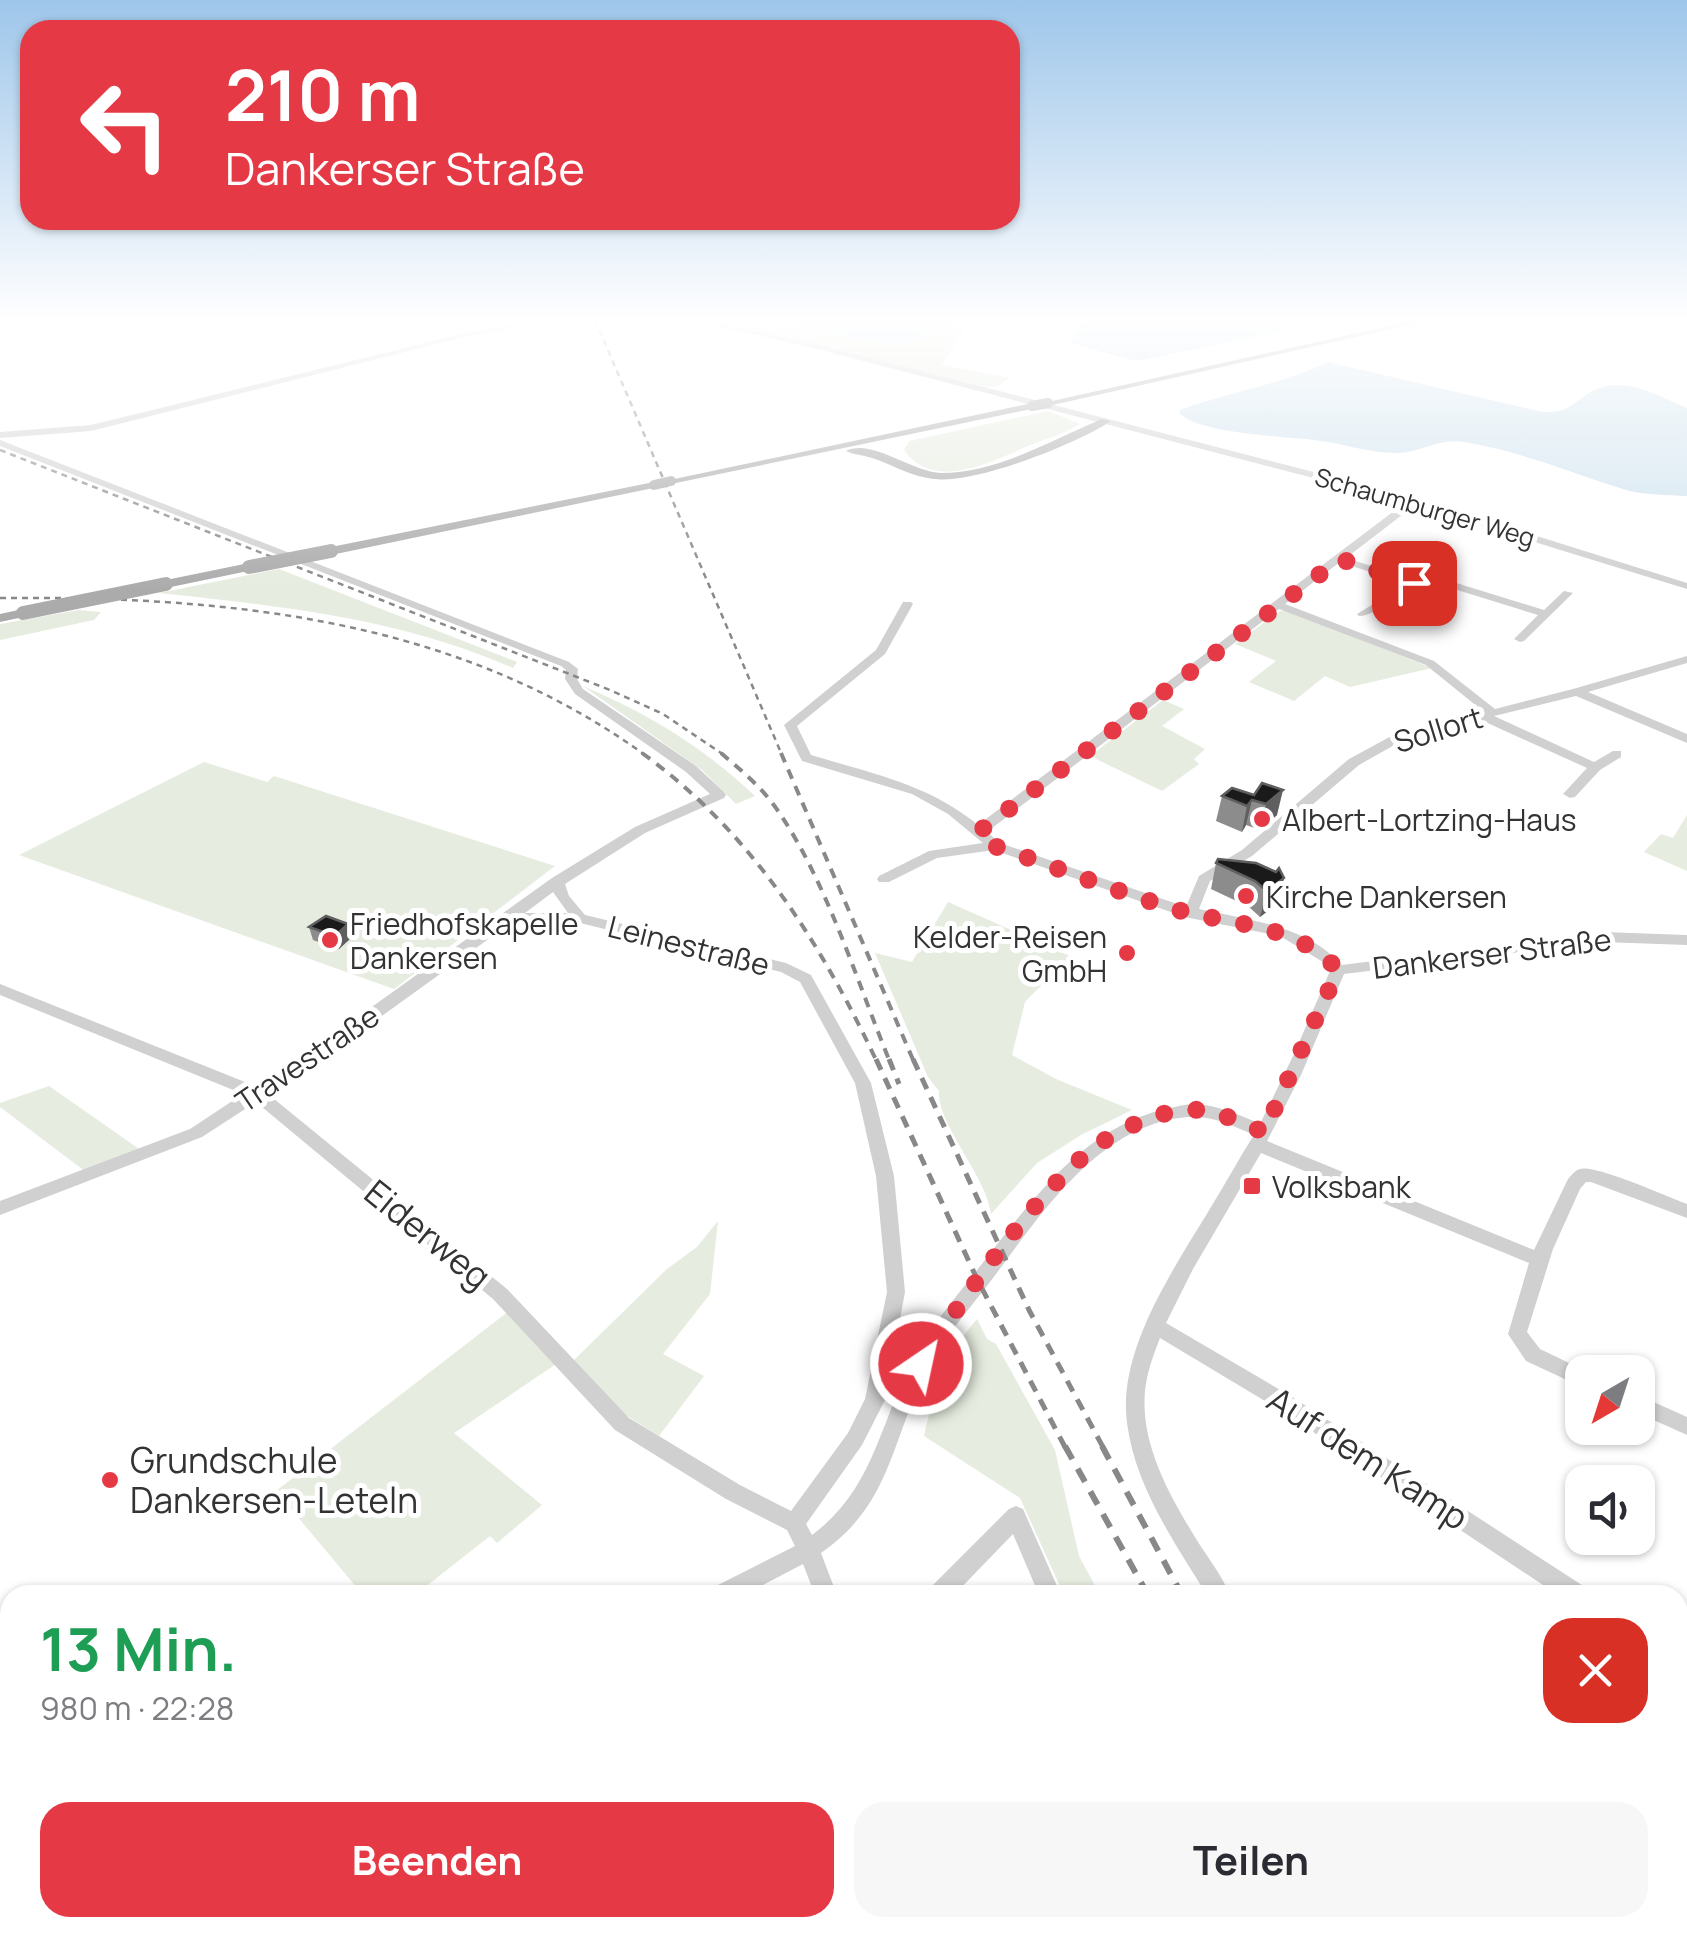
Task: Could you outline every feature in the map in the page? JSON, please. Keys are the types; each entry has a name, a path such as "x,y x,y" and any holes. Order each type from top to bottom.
{"main road":[{"path":"0,618 1011,410"},
{"path":"870,441 898,464 934,476 977,473 1106,421"},
{"path":"816,452 856,450 886,454 919,430"}],"street":[{"path":"6,446 153,410"},
{"name":"Schaumburger Weg","path":"1063,410 1414,500 1687,586"},
{"path":"0,434 63,432"},
{"name":"Travestraße","path":"0,1208 180,1141 333,1043 557,882 640,830 716,799 718,791 579,691 572,679 572,669 566,664 6,446"},
{"path":"977,833 1280,606 1414,500"},
{"path":"1340,559 1414,583"},
{"path":"1364,614 1378,602 1399,597 1423,576 1545,614"},
{"path":"1520,639 1568,592"},
{"path":"907,604 881,652 790,725 806,758 917,791 953,811 994,846 1190,914 1284,932 1328,959 1338,970"},
{"path":"1280,606 1430,663 1486,714 1595,768"},
{"name":"Sollort","path":"1190,914 1204,879 1247,853 1354,762 1401,736 1577,692 1687,659"},
{"path":"1577,692 1687,739"},
{"path":"1570,794 1595,768 1616,754"},
{"path":"884,879 934,854 994,846"},
{"name":"Leinestraße","path":"557,882 562,898 580,918"},
{"name":"Leinestraße","path":"508,917 580,918 796,973 806,979 863,1083 885,1176 896,1292 875,1400 856,1440 794,1524"},
{"name":"Dankerser Straße","path":"1212,1585 1162,1498 1140,1441 1135,1394 1141,1362 1156,1326 1261,1138 1338,970 1603,937 1687,940"},
{"name":"Eiderweg","path":"0,989 256,1093 500,1294 622,1424 794,1524"},
{"path":"740,1585 808,1548 851,1514 886,1456 908,1392 940,1334 1076,1164 1111,1137 1184,1111 1213,1113 1261,1138 1540,1260"},
{"path":"1565,1371 1533,1355 1516,1334 1571,1184 1582,1175 1603,1178 1687,1211"},
{"name":"Auf dem Kamp","path":"1156,1326 1287,1404 1562,1585"},
{"path":"1655,1412 1687,1426"},
{"path":"949,1585 1016,1516 1046,1585"},
{"path":"794,1524 822,1585"}],"shaded area":[{"path":"1048,411 1080,424 963,470 930,469 916,463 904,450 909,441"},
{"path":"279,569 517,662 513,668 427,637 339,617 159,593"},
{"path":"79,610 101,612 94,620 0,640 0,624"},
{"path":"1280,611 1432,668 1350,687 1325,676 1294,701 1249,682 1276,661 1235,644"},
{"path":"583,686 674,733 755,796 736,804 702,770"},
{"path":"1163,700 1184,709 1162,726 1205,749 1194,759 1199,764 1162,791 1090,756"},
{"path":"204,762 267,782 274,776 555,866 394,989 19,855"},
{"path":"1687,815 1687,871 1644,852 1661,834 1673,838"},
{"path":"948,902 1070,956 1025,1002 1012,1055 1056,1079 1132,1110 1081,1135 1037,1163 991,1214 980,1183 945,1118 939,1091 928,1077 875,953 912,962"},
{"path":"49,1086 142,1151 86,1172 0,1107 0,1103"},
{"path":"718,1221 710,1294 663,1354 704,1376 659,1436 621,1412 572,1362 667,1269 697,1247"},
{"path":"509,1311 559,1362 454,1433 542,1505 497,1543 490,1536 428,1585 355,1585 276,1491"},
{"path":"977,1319 987,1339 996,1344 1055,1450 1079,1556 1095,1585 1059,1585 1020,1498 924,1436 943,1374"}],"water":[{"path":"1180,410 1687,410 1687,496 1626,490 1526,457 1464,442 1387,453 1224,430 1180,414"}],"building":[{"path":"1262,783 1283,790 1266,804 1252,800 1247,806 1222,796 1232,788 1254,795"},
{"path":"1218,859 1256,863 1276,872 1279,868 1284,878 1267,891 1216,863"},
{"path":"326,916 348,924 335,936 309,927"}],"railway":[{"path":"634,410 782,755"},
{"path":"0,450 610,690 663,714 724,755"},
{"path":"0,598 170,602 337,624 418,645 496,672 572,709 643,754"},
{"path":"721,753 767,797 797,841 841,935 890,1062"},
{"path":"781,753 914,1062"},
{"path":"643,754 717,818 779,892 832,974 877,1062"},
{"path":"876,1059 977,1279 1066,1449"},
{"path":"889,1059 899,1084"},
{"path":"913,1059 1029,1310 1104,1449"},
{"path":"1065,1446 1142,1585"},
{"path":"1102,1446 1177,1585"}],"place":[{"name":"Albert-Lortzing-Haus","path":"1262,819"},
{"name":"Kirche Dankersen","path":"1246,896"},
{"name":"Friedhofskapelle Dankersen","path":"330,940"},
{"name":"Kelder-Reisen GmbH","path":"1127,953"},
{"name":"Volksbank","path":"1252,1186"},
{"name":"Grundschule Dankersen-Leteln","path":"110,1480"}],"route":[{"path":"921,1364 1019,1230 1062,1176 1089,1151 1152,1119 1184,1111 1213,1113 1264,1132 1338,970 1328,959 1284,932 1190,914 1137,897 994,846 977,833 1340,559 1414,583"}]}
